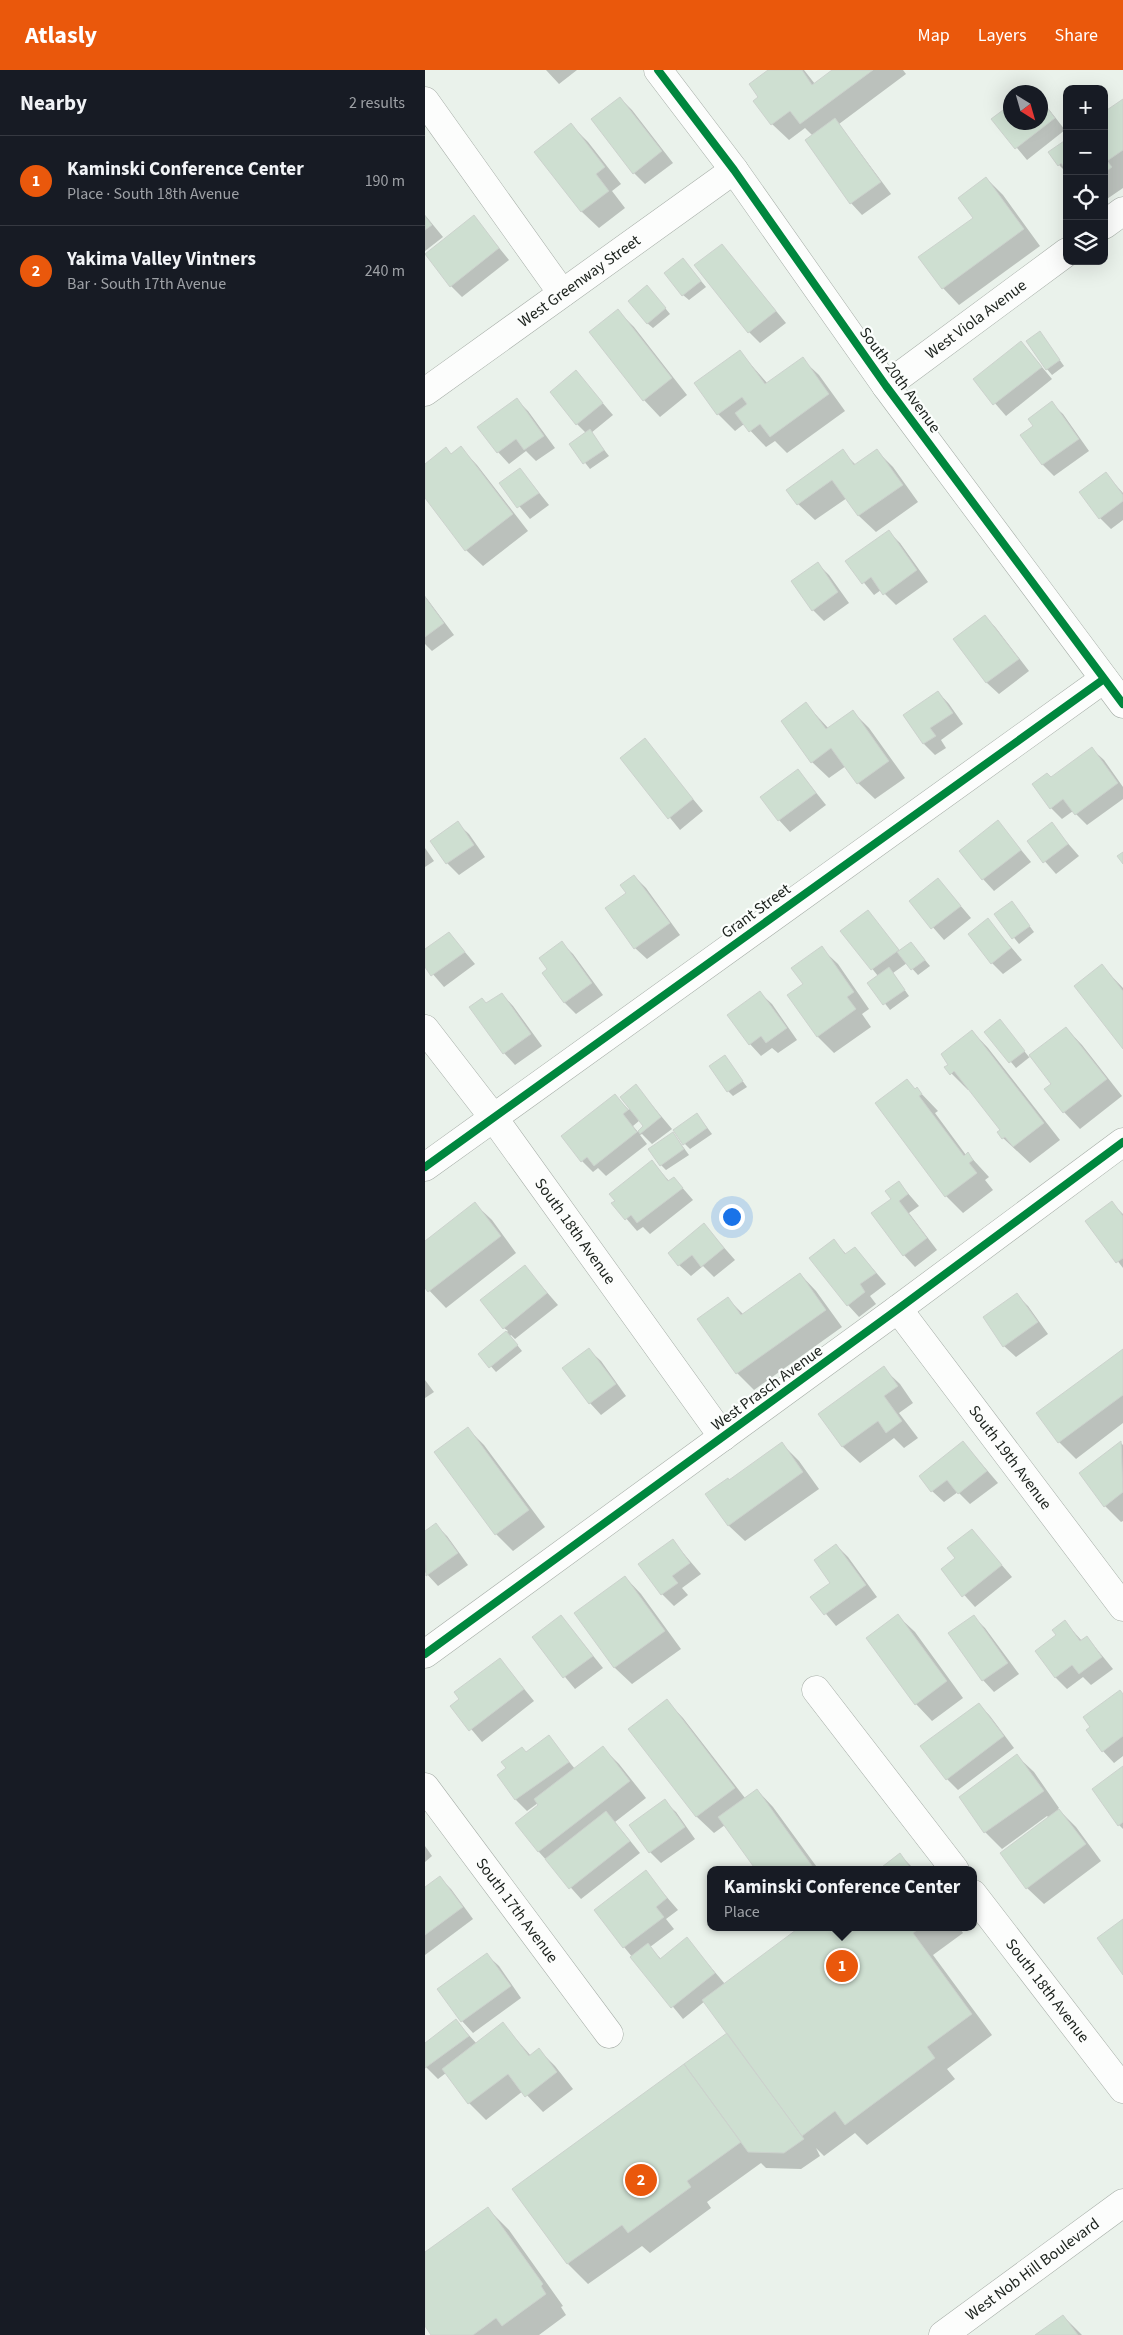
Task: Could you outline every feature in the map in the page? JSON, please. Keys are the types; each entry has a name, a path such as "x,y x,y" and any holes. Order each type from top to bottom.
{"street":[{"name":"South 20th Avenue","path":"658,70 733,170 886,386 1123,704"},
{"path":"425,101 562,293"},
{"name":"West Greenway Street","path":"425,392 733,170"},
{"path":"1108,222 1123,211"},
{"name":"West Viola Avenue","path":"886,386 1063,255"},
{"name":"Grant Street","path":"425,1167 1104,679"},
{"name":"South 18th Avenue","path":"425,1029 493,1117 723,1437"},
{"name":"West Prasch Avenue","path":"425,1654 898,1309 1123,1142"},
{"name":"South 19th Avenue","path":"898,1309 1123,1607"},
{"path":"816,1690 952,1866"},
{"name":"South 17th Avenue","path":"425,1787 609,2034"},
{"name":"South 18th Avenue","path":"977,1899 1123,2089"},
{"name":"West Nob Hill Boulevard","path":"943,2335 1123,2203"}],"building":[{"path":"768,70 802,70 812,85 832,70 873,70 800,124 790,111 771,125 753,101 758,97 749,84"},
{"path":"620,97 662,151 633,174 591,119"},
{"path":"1123,99 1123,150 1108,160 1108,130 1108,109"},
{"path":"1048,109 1055,118 1048,123"},
{"path":"1003,110 1003,130 1040,130 1015,149 991,119"},
{"path":"835,118 881,182 850,204 805,140"},
{"path":"571,123 605,167 596,174 609,191 581,212 534,152"},
{"path":"1063,142 1063,166 1061,163 1058,166 1048,152"},
{"path":"986,177 1024,229 942,289 918,257 973,218 958,198"},
{"path":"474,215 499,248 450,287 425,254"},
{"path":"425,216 432,225 425,230"},
{"path":"722,244 776,311 748,333 694,265"},
{"path":"683,258 701,281 682,296 664,273"},
{"path":"647,285 666,308 647,324 628,301"},
{"path":"618,309 672,378 643,401 589,332"},
{"path":"1040,331 1060,360 1046,370 1026,341"},
{"path":"1021,341 1042,367 993,405 973,379"},
{"path":"740,350 765,384 803,357 829,394 770,437 760,424 749,432 735,413 747,404 742,397 717,415 694,383"},
{"path":"576,370 603,403 576,425 550,392"},
{"path":"517,398 544,436 524,450 516,439 497,453 477,427"},
{"path":"1052,401 1079,439 1042,465 1020,435 1033,426 1028,419"},
{"path":"590,429 604,450 583,464 569,444"},
{"path":"461,446 513,514 465,551 425,498 425,464 446,447 451,454"},
{"path":"843,449 854,465 877,449 903,485 858,516 832,480 797,505 786,490"},
{"path":"520,468 539,493 517,508 499,483"},
{"path":"1106,472 1123,495 1123,501 1099,519 1079,492"},
{"path":"889,530 917,570 883,595 871,577 862,584 845,561"},
{"path":"818,562 838,592 812,611 791,581"},
{"path":"425,597 444,623 425,637"},
{"path":"985,615 1019,659 986,683 953,639"},
{"path":"938,691 953,713 930,728 936,736 923,744 903,715"},
{"path":"806,702 826,729 853,710 889,761 857,784 831,748 811,763 781,721"},
{"path":"645,738 693,799 668,819 620,758"},
{"path":"1092,747 1118,783 1075,815 1063,799 1050,809 1032,784 1047,773 1051,777"},
{"path":"798,769 816,793 778,821 760,797"},
{"path":"998,820 1021,850 982,880 959,851"},
{"path":"458,821 474,845 446,864 430,841"},
{"path":"1052,822 1068,844 1043,863 1027,841"},
{"path":"1123,852 1123,864 1117,856"},
{"path":"634,875 670,923 634,949 605,908 626,893 620,885"},
{"path":"938,878 961,906 931,929 909,901"},
{"path":"1012,901 1030,926 1012,939 994,914"},
{"path":"868,910 899,950 871,970 840,931"},
{"path":"988,918 1011,948 991,964 968,934"},
{"path":"449,932 465,952 431,976 425,967 425,949"},
{"path":"562,941 592,983 564,1003 542,973 547,969 539,958"},
{"path":"911,942 925,960 911,970 897,952"},
{"path":"822,946 854,992 847,997 856,1009 817,1037 787,995 803,984 791,968"},
{"path":"1102,964 1123,991 1123,1049 1074,986"},
{"path":"889,967 905,990 883,1005 867,983"},
{"path":"760,991 787,1028 766,1043 761,1036 749,1045 727,1015"},
{"path":"502,993 531,1034 503,1054 469,1007 482,998 486,1003"},
{"path":"1000,1019 1025,1051 1009,1063 984,1032"},
{"path":"1066,1027 1107,1079 1063,1113 1044,1089 1051,1084 1029,1055"},
{"path":"972,1030 1044,1123 1013,1147 1005,1137 1002,1139 997,1132 1000,1130 954,1071 950,1075 944,1067 948,1065 941,1054"},
{"path":"725,1055 743,1081 727,1092 709,1066"},
{"path":"907,1079 915,1089 917,1087 922,1094 919,1096 964,1156 968,1152 973,1160 969,1163 977,1173 945,1197 875,1103"},
{"path":"636,1084 661,1117 640,1134 638,1131 643,1126 620,1097"},
{"path":"615,1094 628,1110 623,1114 637,1132 594,1166 587,1157 581,1162 561,1136"},
{"path":"697,1113 707,1128 683,1145 673,1130"},
{"path":"673,1132 684,1149 660,1166 648,1149"},
{"path":"652,1160 668,1181 674,1177 683,1188 637,1223 631,1215 625,1220 611,1203 615,1201 609,1194"},
{"path":"899,1181 908,1194 899,1201 927,1238 903,1256 871,1213 891,1199 885,1191"},
{"path":"1112,1201 1123,1216 1123,1258 1116,1263 1085,1221"},
{"path":"475,1202 501,1236 428,1292 425,1288 425,1241"},
{"path":"704,1223 724,1248 701,1267 692,1255 678,1266 668,1253"},
{"path":"834,1239 845,1254 855,1247 876,1273 860,1284 865,1292 847,1306 809,1258"},
{"path":"525,1265 547,1293 503,1329 480,1300"},
{"path":"800,1273 826,1310 736,1374 697,1319 728,1297 741,1315"},
{"path":"1017,1293 1038,1322 1003,1347 983,1317"},
{"path":"506,1331 518,1345 489,1368 478,1354"},
{"path":"589,1348 616,1384 589,1404 562,1368"},
{"path":"1123,1349 1123,1395 1058,1443 1036,1413"},
{"path":"884,1366 898,1386 884,1396 902,1421 886,1433 878,1421 842,1447 818,1414"},
{"path":"468,1427 529,1510 495,1535 434,1452"},
{"path":"963,1441 987,1471 958,1494 947,1480 931,1492 919,1476"},
{"path":"1121,1441 1123,1492 1104,1507 1079,1473"},
{"path":"782,1442 803,1472 728,1526 705,1494 728,1478 729,1480"},
{"path":"436,1523 458,1553 426,1576 425,1531"},
{"path":"972,1529 1002,1565 962,1597 941,1569 955,1558 947,1548"},
{"path":"673,1539 690,1563 672,1576 678,1583 661,1595 638,1564"},
{"path":"836,1544 866,1585 824,1615 810,1597 830,1583 814,1560"},
{"path":"625,1576 665,1631 614,1668 574,1613"},
{"path":"898,1614 947,1681 915,1705 866,1638"},
{"path":"561,1615 593,1656 563,1678 532,1637"},
{"path":"974,1615 1008,1663 982,1681 948,1633"},
{"path":"1065,1620 1080,1641 1087,1636 1102,1657 1079,1674 1072,1665 1055,1678 1035,1651 1056,1635 1052,1630"},
{"path":"500,1658 524,1689 469,1731 450,1706 459,1699 454,1692"},
{"path":"1120,1690 1123,1694 1123,1736 1102,1752 1086,1730 1090,1727 1083,1717"},
{"path":"667,1699 735,1788 696,1817 628,1729"},
{"path":"979,1703 1004,1736 946,1780 920,1746"},
{"path":"549,1735 569,1762 515,1800 497,1775 506,1768 501,1762 522,1747 526,1752"},
{"path":"603,1746 630,1781 538,1852 515,1823 538,1805 534,1799"},
{"path":"1017,1754 1044,1791 984,1833 959,1797"},
{"path":"1123,1766 1123,1822 1118,1826 1092,1789"},
{"path":"757,1789 812,1866 753,1866 718,1817"},
{"path":"665,1799 685,1827 649,1853 629,1825"},
{"path":"1059,1809 1086,1844 1026,1889 1000,1853"},
{"path":"606,1811 630,1841 569,1889 545,1859"},
{"path":"900,1853 909,1866 883,1866"},
{"path":"646,1870 667,1898 656,1907 664,1917 623,1948 594,1910"},
{"path":"440,1876 463,1907 425,1935 425,1887"},
{"path":"1123,1919 1123,1975 1097,1938"},
{"path":"795,1931 916,1931 913,1933 972,2014 927,2047 935,2058 845,2125 835,2111 802,2136 702,2000"},
{"path":"687,1937 715,1973 671,2008 630,1957 648,1943 660,1959"},
{"path":"487,1953 511,1986 461,2022 437,1989"},
{"path":"456,2019 469,2036 425,2068 425,2043"},
{"path":"503,2022 529,2056 539,2048 557,2072 525,2097 508,2074 468,2104 442,2069"},
{"path":"727,2033 804,2139 784,2153 748,2152 684,2064"},
{"path":"684,2064 741,2142 687,2181 691,2187 628,2233 622,2225 567,2264 512,2189"},
{"path":"488,2207 543,2284 541,2286 546,2294 502,2326 496,2318 473,2335 431,2335 425,2326 425,2252"},
{"path":"1063,2315 1078,2335 1035,2335"}],"cycle path":[{"path":"658,70 734,170 886,386 1123,704"},
{"path":"425,1167 1104,679"},
{"path":"425,1654 898,1309 1123,1142"}],"place":[{"name":"Kaminski Conference Center","path":"842,1966"},
{"name":"Yakima Valley Vintners","path":"641,2180"}]}
